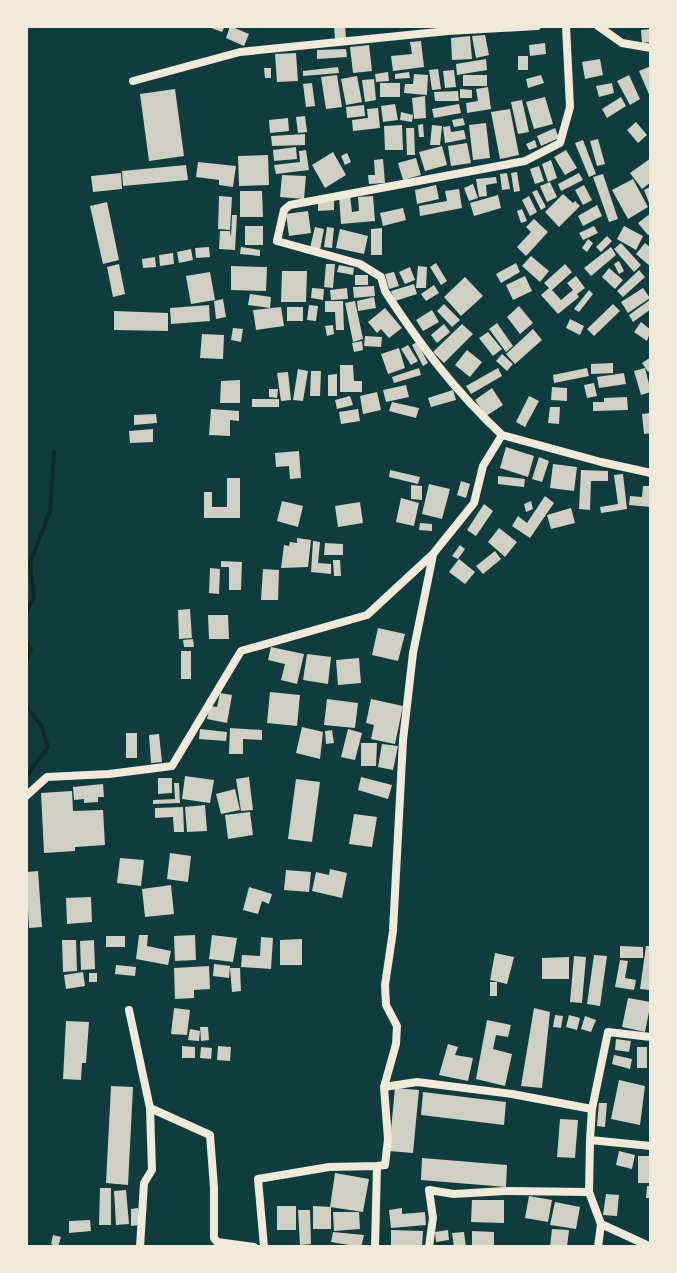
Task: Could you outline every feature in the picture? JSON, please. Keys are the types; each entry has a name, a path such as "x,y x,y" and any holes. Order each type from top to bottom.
{"street":[{"path":"133,81 240,52 448,31 537,26"},
{"path":"566,26 570,107 560,143 525,161 290,205 284,210 277,241 360,264 381,277 385,291 438,367 465,400 502,435 651,473"},
{"path":"598,26 622,43 651,48"},
{"path":"26,796 47,777 109,774 172,766 241,651 367,615 433,554 474,503 483,466 502,435"},
{"path":"264,1247 257,1195 258,1179 329,1167 385,1165 388,1139 384,1087 396,1044 397,1026 386,1005 385,985 393,931 403,740 413,653 433,554"},
{"path":"129,1010 150,1108 152,1170 144,1183 140,1247"},
{"path":"598,1247 601,1224 589,1192 590,1140 592,1109 608,1032 651,1037"},
{"path":"384,1087 417,1082 512,1094 592,1109"},
{"path":"150,1108 210,1135 214,1238 217,1242 254,1247"},
{"path":"590,1140 651,1146"},
{"path":"375,1247 377,1166"},
{"path":"429,1247 433,1218 429,1190 454,1194 589,1192"},
{"path":"601,1224 651,1247"}],"building":[{"path":"206,26 225,26 222,32"},
{"path":"230,26 249,34 244,46 226,38"},
{"path":"334,26 345,26 346,38 335,39"},
{"path":"651,29 651,42 642,43 641,30"},
{"path":"485,35 489,55 476,58 472,36"},
{"path":"470,36 472,59 452,60 451,38"},
{"path":"421,41 424,67 393,71 391,56 412,54 410,42"},
{"path":"545,43 546,54 530,56 529,45"},
{"path":"369,45 372,71 353,73 350,47"},
{"path":"346,49 347,57 317,59 317,50"},
{"path":"296,53 298,81 277,82 275,54"},
{"path":"518,56 528,56 528,70 518,70"},
{"path":"486,59 487,70 457,75 456,64"},
{"path":"600,59 603,75 585,79 582,62"},
{"path":"651,66 651,99 639,71"},
{"path":"338,67 339,73 303,76 303,71"},
{"path":"264,68 271,68 271,78 265,78"},
{"path":"438,69 441,89 432,90 429,70"},
{"path":"454,70 456,87 445,88 443,71"},
{"path":"388,72 389,81 376,82 375,74"},
{"path":"409,72 410,78 395,79 395,74"},
{"path":"414,74 428,75 427,95 404,93 405,84 413,84"},
{"path":"337,75 342,107 326,109 321,77"},
{"path":"463,75 487,75 487,86 463,86"},
{"path":"541,75 544,83 528,88 526,79"},
{"path":"629,75 640,99 630,105 617,81"},
{"path":"357,76 362,102 346,105 341,79"},
{"path":"374,79 376,100 365,102 362,80"},
{"path":"312,83 315,106 306,107 303,84"},
{"path":"380,83 400,83 400,97 380,97"},
{"path":"612,83 614,93 599,97 596,86"},
{"path":"488,87 491,109 467,113 466,103 478,101 476,89"},
{"path":"175,89 184,156 149,161 140,94"},
{"path":"460,89 472,90 472,98 460,98"},
{"path":"458,91 459,101 435,101 434,92"},
{"path":"425,96 426,118 414,119 412,98"},
{"path":"545,97 553,124 534,129 526,102"},
{"path":"621,97 626,106 607,118 602,109"},
{"path":"522,100 529,132 518,134 511,102"},
{"path":"395,104 398,120 383,122 381,106"},
{"path":"459,104 461,113 434,118 432,109"},
{"path":"364,105 365,116 347,118 346,107"},
{"path":"378,108 380,128 353,131 352,120 368,118 367,109"},
{"path":"510,109 519,155 500,159 491,112"},
{"path":"401,112 413,115 412,122 400,120"},
{"path":"305,116 307,132 298,133 296,117"},
{"path":"288,118 289,131 270,133 269,120"},
{"path":"463,118 465,125 454,127 452,120"},
{"path":"636,122 647,135 638,143 627,130"},
{"path":"486,123 490,158 473,160 469,125"},
{"path":"423,124 424,137 419,137 418,125"},
{"path":"402,125 403,150 385,150 384,126"},
{"path":"432,125 442,126 440,145 430,145"},
{"path":"450,126 451,132 464,130 466,139 445,143 443,127"},
{"path":"406,128 414,128 415,155 407,155"},
{"path":"555,128 559,138 541,146 537,136"},
{"path":"305,134 305,145 272,146 271,136"},
{"path":"598,139 605,164 597,166 590,141"},
{"path":"535,140 537,147 529,150 526,144"},
{"path":"583,140 596,174 589,177 575,143"},
{"path":"467,143 471,163 451,166 448,146"},
{"path":"442,146 447,165 425,171 419,152"},
{"path":"296,147 297,159 274,161 273,150"},
{"path":"306,150 309,170 276,174 274,165 300,162 299,151"},
{"path":"566,150 577,168 565,175 554,157"},
{"path":"333,152 346,175 325,188 312,165"},
{"path":"347,153 351,162 345,165 341,156"},
{"path":"268,155 269,185 239,186 238,156"},
{"path":"416,158 421,175 403,180 398,163"},
{"path":"651,158 651,182 642,189 630,173"},
{"path":"383,159 385,183 369,184 368,175 375,175 374,160"},
{"path":"551,160 557,178 548,182 542,164"},
{"path":"198,162 236,166 233,187 219,185 219,180 196,177"},
{"path":"186,165 188,180 123,186 122,171"},
{"path":"539,166 544,181 535,184 530,169"},
{"path":"517,172 520,191 514,192 511,173"},
{"path":"121,173 122,189 93,192 91,176"},
{"path":"507,173 510,189 502,190 500,174"},
{"path":"579,173 583,180 561,191 558,184"},
{"path":"603,174 618,219 609,222 593,177"},
{"path":"282,175 306,176 304,199 280,197"},
{"path":"496,177 497,183 486,185 487,196 479,197 476,179"},
{"path":"633,179 648,207 628,219 612,190"},
{"path":"550,182 557,197 547,202 540,186"},
{"path":"473,184 478,198 469,201 464,188"},
{"path":"436,185 439,199 417,204 415,190"},
{"path":"584,185 592,200 583,205 575,190"},
{"path":"650,187 651,190 651,208 644,190"},
{"path":"459,189 462,208 420,216 419,206 447,201 445,191"},
{"path":"537,190 546,207 541,210 532,192"},
{"path":"240,191 262,191 263,217 240,217"},
{"path":"563,194 580,206 559,227 545,212"},
{"path":"350,195 352,212 359,211 358,197 373,196 375,221 341,224 339,196"},
{"path":"498,195 501,208 474,216 470,203"},
{"path":"219,196 232,197 230,230 218,229"},
{"path":"529,196 537,212 530,216 522,200"},
{"path":"334,201 334,210 318,211 318,202"},
{"path":"107,202 119,260 103,264 90,206"},
{"path":"597,205 602,216 583,226 578,216"},
{"path":"403,208 406,220 383,226 380,213"},
{"path":"522,209 527,221 521,223 517,211"},
{"path":"308,211 311,233 289,236 286,214"},
{"path":"651,213 651,233 648,235 638,223"},
{"path":"232,215 237,215 235,250 219,249 220,231 230,231 231,237"},
{"path":"534,219 548,232 526,256 517,247 531,232 526,227"},
{"path":"245,226 263,226 263,245 245,245"},
{"path":"594,226 598,233 583,240 579,233"},
{"path":"624,226 643,236 636,250 617,239"},
{"path":"315,227 324,229 320,250 310,248"},
{"path":"327,227 334,228 332,248 324,247"},
{"path":"382,228 382,255 371,255 371,229"},
{"path":"340,229 368,236 364,254 336,248"},
{"path":"607,236 612,241 601,252 596,247"},
{"path":"588,239 593,243 587,252 582,248"},
{"path":"621,243 641,265 634,272 614,249"},
{"path":"645,243 651,248 651,267 636,254"},
{"path":"209,247 210,257 196,258 195,248"},
{"path":"241,247 260,250 260,256 240,254"},
{"path":"611,247 616,255 591,276 584,268"},
{"path":"191,249 193,260 179,263 177,252"},
{"path":"173,253 174,264 160,266 159,255"},
{"path":"531,256 549,271 540,282 522,266"},
{"path":"155,257 156,267 143,268 142,259"},
{"path":"619,261 624,271 619,274 614,264"},
{"path":"436,263 447,281 441,285 430,267"},
{"path":"516,263 520,272 501,283 496,274"},
{"path":"119,264 125,294 113,297 107,267"},
{"path":"326,264 335,264 333,288 324,287"},
{"path":"565,264 572,272 552,290 561,300 573,290 567,283 576,276 585,288 558,314 541,295 549,288 544,283"},
{"path":"339,265 354,268 353,275 337,272"},
{"path":"231,266 267,267 266,291 231,290"},
{"path":"418,266 427,267 426,288 416,288"},
{"path":"410,267 415,280 405,284 399,272"},
{"path":"609,268 623,280 615,289 602,277"},
{"path":"639,270 645,277 623,297 617,291"},
{"path":"282,271 307,271 306,302 281,302"},
{"path":"210,272 215,300 191,304 186,276"},
{"path":"394,272 399,286 389,289 385,274"},
{"path":"355,275 368,275 368,285 355,285"},
{"path":"525,276 532,291 513,300 506,285"},
{"path":"465,277 483,296 461,316 444,297"},
{"path":"414,284 417,294 395,301 391,291"},
{"path":"434,285 439,293 426,301 421,294"},
{"path":"374,286 375,296 354,298 353,287"},
{"path":"312,288 324,289 323,300 311,298"},
{"path":"347,288 348,299 331,300 330,290"},
{"path":"643,288 650,298 628,313 621,302"},
{"path":"589,290 593,294 579,312 574,309"},
{"path":"250,294 271,297 270,308 248,305"},
{"path":"374,297 376,308 358,311 357,301"},
{"path":"223,299 226,317 216,319 214,301"},
{"path":"651,299 651,309 633,322 629,315"},
{"path":"325,301 343,301 344,330 336,330 335,312 325,312"},
{"path":"355,301 363,339 353,342 345,303"},
{"path":"444,304 460,320 452,327 437,311"},
{"path":"613,304 620,311 594,336 587,329"},
{"path":"209,305 210,321 171,324 170,308"},
{"path":"309,305 318,306 316,321 307,320"},
{"path":"519,306 533,323 520,334 507,317"},
{"path":"281,307 284,326 256,330 253,310"},
{"path":"287,307 303,307 303,321 287,321"},
{"path":"385,308 402,328 389,338 381,329 377,333 368,322"},
{"path":"432,310 439,322 423,331 416,320"},
{"path":"114,311 168,313 168,331 114,330"},
{"path":"570,319 584,326 580,335 566,328"},
{"path":"641,322 651,330 647,341 634,332"},
{"path":"497,323 513,346 506,352 489,329"},
{"path":"444,324 450,332 437,343 431,335"},
{"path":"462,324 473,334 444,363 433,352"},
{"path":"333,325 334,334 327,336 325,326"},
{"path":"233,328 243,329 241,342 231,340"},
{"path":"533,329 542,340 515,364 506,354"},
{"path":"488,332 502,349 493,356 479,338"},
{"path":"202,334 224,335 223,359 200,358"},
{"path":"365,336 382,337 381,347 364,346"},
{"path":"362,341 363,350 354,352 352,343"},
{"path":"417,342 428,363 423,366 412,345"},
{"path":"408,345 418,361 411,365 401,349"},
{"path":"399,348 405,368 388,374 381,354"},
{"path":"467,350 482,362 470,377 455,365"},
{"path":"502,354 513,364 507,371 496,361"},
{"path":"651,357 651,370 648,372 642,363"},
{"path":"613,363 613,373 591,374 591,364"},
{"path":"340,365 353,365 354,381 362,381 362,392 340,392"},
{"path":"419,368 421,375 394,383 392,377"},
{"path":"498,368 502,376 471,394 466,386"},
{"path":"587,368 589,376 554,383 553,375"},
{"path":"645,368 651,392 641,395 634,371"},
{"path":"298,369 308,371 303,401 293,400"},
{"path":"311,371 321,371 320,396 310,396"},
{"path":"288,372 291,400 281,401 277,373"},
{"path":"624,373 626,384 599,388 597,377"},
{"path":"337,374 337,396 328,396 328,375"},
{"path":"240,380 240,403 220,403 221,381"},
{"path":"594,383 597,396 587,398 584,385"},
{"path":"406,385 409,397 386,402 383,390"},
{"path":"552,387 567,388 567,401 551,400"},
{"path":"492,388 503,405 486,416 475,400"},
{"path":"269,389 278,389 277,398 269,397"},
{"path":"453,390 456,400 431,407 428,398"},
{"path":"377,392 381,410 363,414 360,396"},
{"path":"350,396 353,405 337,409 335,400"},
{"path":"529,396 539,401 525,427 516,422"},
{"path":"627,397 628,410 593,411 593,402"},
{"path":"252,399 279,399 279,407 252,407"},
{"path":"392,402 419,408 416,418 389,411"},
{"path":"550,407 560,407 559,424 548,423"},
{"path":"211,409 239,411 239,421 230,420 230,436 209,435"},
{"path":"358,409 360,421 341,424 339,412"},
{"path":"650,413 651,433 644,434 642,414"},
{"path":"156,414 157,423 134,425 134,415"},
{"path":"153,429 153,442 130,443 129,431"},
{"path":"506,447 534,456 528,477 500,468"},
{"path":"299,451 301,478 290,479 289,466 276,467 275,453"},
{"path":"539,457 549,461 542,482 532,479"},
{"path":"553,464 577,467 574,491 550,488"},
{"path":"390,470 420,477 418,484 389,477"},
{"path":"581,470 608,471 608,481 591,481 590,510 579,509"},
{"path":"623,474 627,509 601,513 600,507 618,504 614,475"},
{"path":"498,476 525,479 524,487 498,484"},
{"path":"227,478 240,478 240,518 204,518 204,492 212,492 212,507 227,507"},
{"path":"461,481 470,484 466,498 457,495"},
{"path":"429,484 450,489 442,519 422,514"},
{"path":"411,485 422,486 422,500 411,499"},
{"path":"643,486 651,486 651,507 629,505 630,496 642,497"},
{"path":"545,496 554,503 530,538 512,526 518,516 527,523"},
{"path":"401,498 419,503 414,526 396,522"},
{"path":"282,501 303,506 298,527 277,521"},
{"path":"531,501 533,509 526,512 524,504"},
{"path":"360,502 363,523 338,527 335,506"},
{"path":"484,504 493,511 476,536 467,530"},
{"path":"571,508 575,523 551,529 547,515"},
{"path":"420,523 432,524 432,531 419,530"},
{"path":"499,528 517,542 505,557 488,542"},
{"path":"297,538 311,540 308,567 281,568 284,545 297,543"},
{"path":"313,541 320,542 318,563 331,564 331,574 311,572"},
{"path":"325,543 343,544 343,555 324,555"},
{"path":"460,545 465,549 458,559 452,556"},
{"path":"495,551 501,559 483,574 476,566"},
{"path":"459,559 475,572 465,584 449,572"},
{"path":"333,560 340,560 341,576 334,576"},
{"path":"221,561 242,562 241,590 229,590 229,567 221,567"},
{"path":"210,568 220,569 219,594 209,593"},
{"path":"263,569 279,570 278,600 261,600"},
{"path":"190,609 192,638 179,639 178,610"},
{"path":"208,615 228,615 229,639 209,639"},
{"path":"378,628 405,634 398,661 372,655"},
{"path":"193,639 194,647 184,647 183,640"},
{"path":"271,647 304,654 297,684 281,680 285,664 268,660"},
{"path":"181,651 191,651 191,679 181,679"},
{"path":"307,654 331,657 328,684 303,680"},
{"path":"359,658 361,683 338,685 336,660"},
{"path":"270,692 300,695 297,726 267,723"},
{"path":"220,693 232,695 227,723 207,719 210,706 217,707"},
{"path":"327,699 358,703 355,728 324,725"},
{"path":"371,699 403,706 395,744 371,739 374,725 366,723"},
{"path":"302,727 323,732 320,759 296,753"},
{"path":"230,728 262,730 262,740 243,739 243,754 229,754"},
{"path":"200,729 227,732 226,741 199,739"},
{"path":"348,729 362,733 355,760 341,757"},
{"path":"332,730 334,743 326,744 325,731"},
{"path":"126,733 137,733 137,758 126,758"},
{"path":"159,734 162,762 151,763 149,735"},
{"path":"361,743 377,743 376,766 361,766"},
{"path":"382,744 398,746 393,770 378,767"},
{"path":"185,776 214,780 210,803 182,799"},
{"path":"249,777 253,810 241,811 236,779"},
{"path":"361,777 392,785 388,799 358,790"},
{"path":"158,778 172,778 172,793 158,794"},
{"path":"296,779 320,782 312,842 288,839"},
{"path":"174,783 179,783 180,803 153,804 153,800 175,799"},
{"path":"103,784 104,797 98,797 98,802 74,800 73,787"},
{"path":"235,789 240,810 221,814 216,794"},
{"path":"72,791 73,811 103,810 105,845 44,853 41,793"},
{"path":"205,805 207,831 187,832 185,807"},
{"path":"183,807 184,832 174,832 173,817 155,818 155,808"},
{"path":"250,812 253,835 228,839 225,815"},
{"path":"354,814 377,817 372,847 349,844"},
{"path":"170,853 191,856 188,882 167,879"},
{"path":"120,858 144,860 141,886 117,883"},
{"path":"330,869 347,873 342,898 312,891 316,872 329,875"},
{"path":"286,870 311,872 309,892 284,890"},
{"path":"38,871 42,927 29,928 26,872"},
{"path":"171,885 174,914 145,917 142,889"},
{"path":"249,887 272,894 269,904 262,901 258,914 243,910"},
{"path":"91,897 92,922 67,924 66,898"},
{"path":"139,935 148,935 147,946 171,951 168,965 136,959"},
{"path":"195,935 196,960 175,961 174,936"},
{"path":"212,935 237,938 233,962 209,959"},
{"path":"106,936 125,936 125,947 106,947"},
{"path":"261,937 273,938 271,969 241,967 242,955 260,956"},
{"path":"302,939 302,965 280,965 280,940"},
{"path":"62,940 76,940 77,971 63,972"},
{"path":"94,940 95,969 81,970 80,941"},
{"path":"620,946 643,947 643,958 620,958"},
{"path":"646,946 651,946 650,990 640,989"},
{"path":"495,953 514,957 507,984 490,980"},
{"path":"594,955 607,956 600,1006 587,1004"},
{"path":"574,956 586,957 582,1003 570,1002"},
{"path":"569,957 569,979 542,979 542,958"},
{"path":"620,960 628,961 625,978 636,980 634,990 615,987"},
{"path":"214,964 230,966 229,978 213,976"},
{"path":"116,965 136,967 135,976 115,974"},
{"path":"209,966 210,989 194,990 194,998 175,999 174,968"},
{"path":"230,968 240,968 241,991 232,992"},
{"path":"83,972 85,986 66,989 64,975"},
{"path":"89,973 97,973 97,982 89,982"},
{"path":"490,982 497,982 497,996 490,996"},
{"path":"628,998 651,1002 645,1032 622,1027"},
{"path":"174,1008 190,1010 187,1035 171,1034"},
{"path":"534,1008 550,1012 542,1088 521,1086"},
{"path":"555,1015 563,1016 561,1028 553,1027"},
{"path":"569,1015 580,1018 577,1030 566,1027"},
{"path":"585,1016 596,1020 591,1032 581,1029"},
{"path":"487,1020 511,1025 508,1037 496,1035 493,1049 512,1054 505,1086 476,1079"},
{"path":"66,1021 89,1022 86,1063 82,1063 81,1080 63,1079"},
{"path":"200,1027 208,1027 209,1040 201,1041"},
{"path":"190,1029 200,1031 199,1041 188,1040"},
{"path":"616,1039 631,1041 629,1052 615,1050"},
{"path":"448,1044 458,1047 455,1055 473,1058 468,1081 439,1075"},
{"path":"182,1046 195,1047 195,1058 182,1058"},
{"path":"218,1046 231,1047 230,1061 217,1060"},
{"path":"201,1047 212,1048 211,1059 200,1058"},
{"path":"637,1047 647,1047 647,1068 637,1068"},
{"path":"614,1055 632,1059 630,1069 612,1064"},
{"path":"619,1080 645,1086 640,1125 611,1119"},
{"path":"111,1086 133,1087 128,1185 106,1183"},
{"path":"395,1088 419,1090 413,1153 389,1151"},
{"path":"423,1092 506,1102 504,1125 421,1115"},
{"path":"599,1103 607,1103 605,1127 597,1126"},
{"path":"560,1119 578,1120 575,1158 557,1157"},
{"path":"619,1151 635,1155 632,1169 616,1165"},
{"path":"638,1156 651,1156 651,1183 638,1183"},
{"path":"422,1158 507,1165 506,1187 421,1180"},
{"path":"335,1173 369,1179 363,1212 330,1207"},
{"path":"647,1186 651,1186 651,1198 646,1198"},
{"path":"100,1188 111,1188 111,1225 99,1225"},
{"path":"126,1190 129,1224 116,1225 114,1191"},
{"path":"606,1194 619,1195 617,1216 603,1215"},
{"path":"529,1196 552,1200 548,1222 525,1218"},
{"path":"472,1200 504,1200 504,1223 471,1222"},
{"path":"555,1202 580,1207 576,1229 550,1225"},
{"path":"277,1206 296,1206 296,1230 277,1230"},
{"path":"313,1206 331,1207 331,1229 313,1229"},
{"path":"138,1208 139,1225 131,1226 131,1209"},
{"path":"402,1208 402,1214 425,1212 426,1225 391,1228 389,1210"},
{"path":"298,1210 310,1210 311,1244 300,1245"},
{"path":"333,1212 359,1212 360,1229 334,1231"},
{"path":"90,1220 91,1231 69,1233 69,1221"},
{"path":"552,1229 569,1230 567,1247 550,1247"},
{"path":"391,1230 423,1231 422,1247 391,1247"},
{"path":"448,1230 449,1240 436,1242 435,1232"},
{"path":"472,1231 494,1232 494,1247 472,1247"},
{"path":"333,1232 364,1235 361,1247 331,1242"},
{"path":"464,1232 466,1247 454,1247 452,1233"},
{"path":"53,1235 61,1237 58,1247 51,1244"}],"waterway":[{"path":"26,612 34,598 30,563 50,511 54,452"},
{"path":"26,642 31,648 26,662"},
{"path":"26,706 41,725 48,747 26,777"}]}
